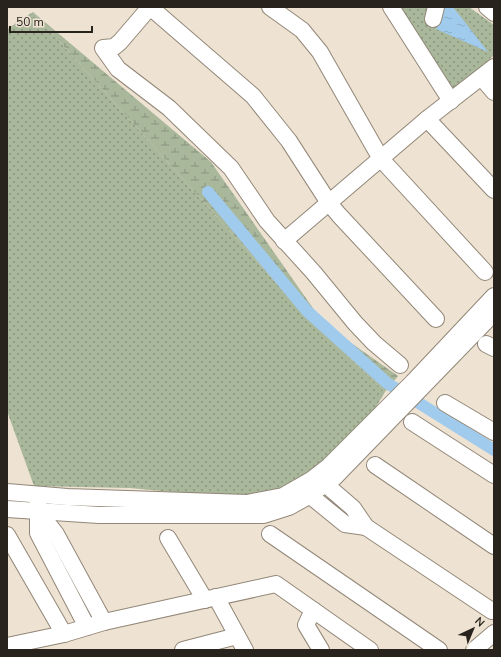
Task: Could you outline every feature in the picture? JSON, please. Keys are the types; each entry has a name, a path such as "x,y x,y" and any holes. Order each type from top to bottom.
{"street":[{"path":"400,365 374,343 355,323 314,272 284,241 267,221 231,168 169,108 118,69 103,48 114,47 120,42 150,7 252,96 289,141 329,203 436,318"},
{"path":"270,7 302,30 320,52 381,159 485,272"},
{"path":"392,7 451,100"},
{"path":"487,7 494,13"},
{"path":"284,241 427,119 482,78 494,67"},
{"path":"482,78 494,92"},
{"path":"427,119 494,190"},
{"path":"417,386 494,296"},
{"path":"7,509 99,515 264,515 288,506 305,491 352,461 390,413 494,313"},
{"path":"445,403 494,432"},
{"path":"412,422 494,475"},
{"path":"374,465 494,546"},
{"path":"321,481 353,508 366,527 493,610 489,624 494,633 474,650"},
{"path":"7,492 132,499 248,503 305,491"},
{"path":"305,491 345,524 366,527"},
{"path":"38,494 38,533 87,627"},
{"path":"132,499 132,515"},
{"path":"38,511 56,534 104,622"},
{"path":"270,534 439,650"},
{"path":"7,535 64,634"},
{"path":"168,538 241,643 183,650"},
{"path":"7,646 64,634 104,622 276,584 370,650"},
{"path":"285,591 321,650"},
{"path":"306,625 313,610"}],"green space":[{"path":"396,7 469,7 494,25 494,55 454,93"},
{"path":"33,12 304,314 385,392 373,412 317,467 283,490 247,499 130,488 34,486 7,411 7,29"},
{"path":"33,12 211,162 324,324 398,376 385,392 304,314"}],"water":[{"path":"444,7 453,7 488,52 436,29"}],"waterway":[{"path":"208,192 307,311 387,383 494,450"}]}
